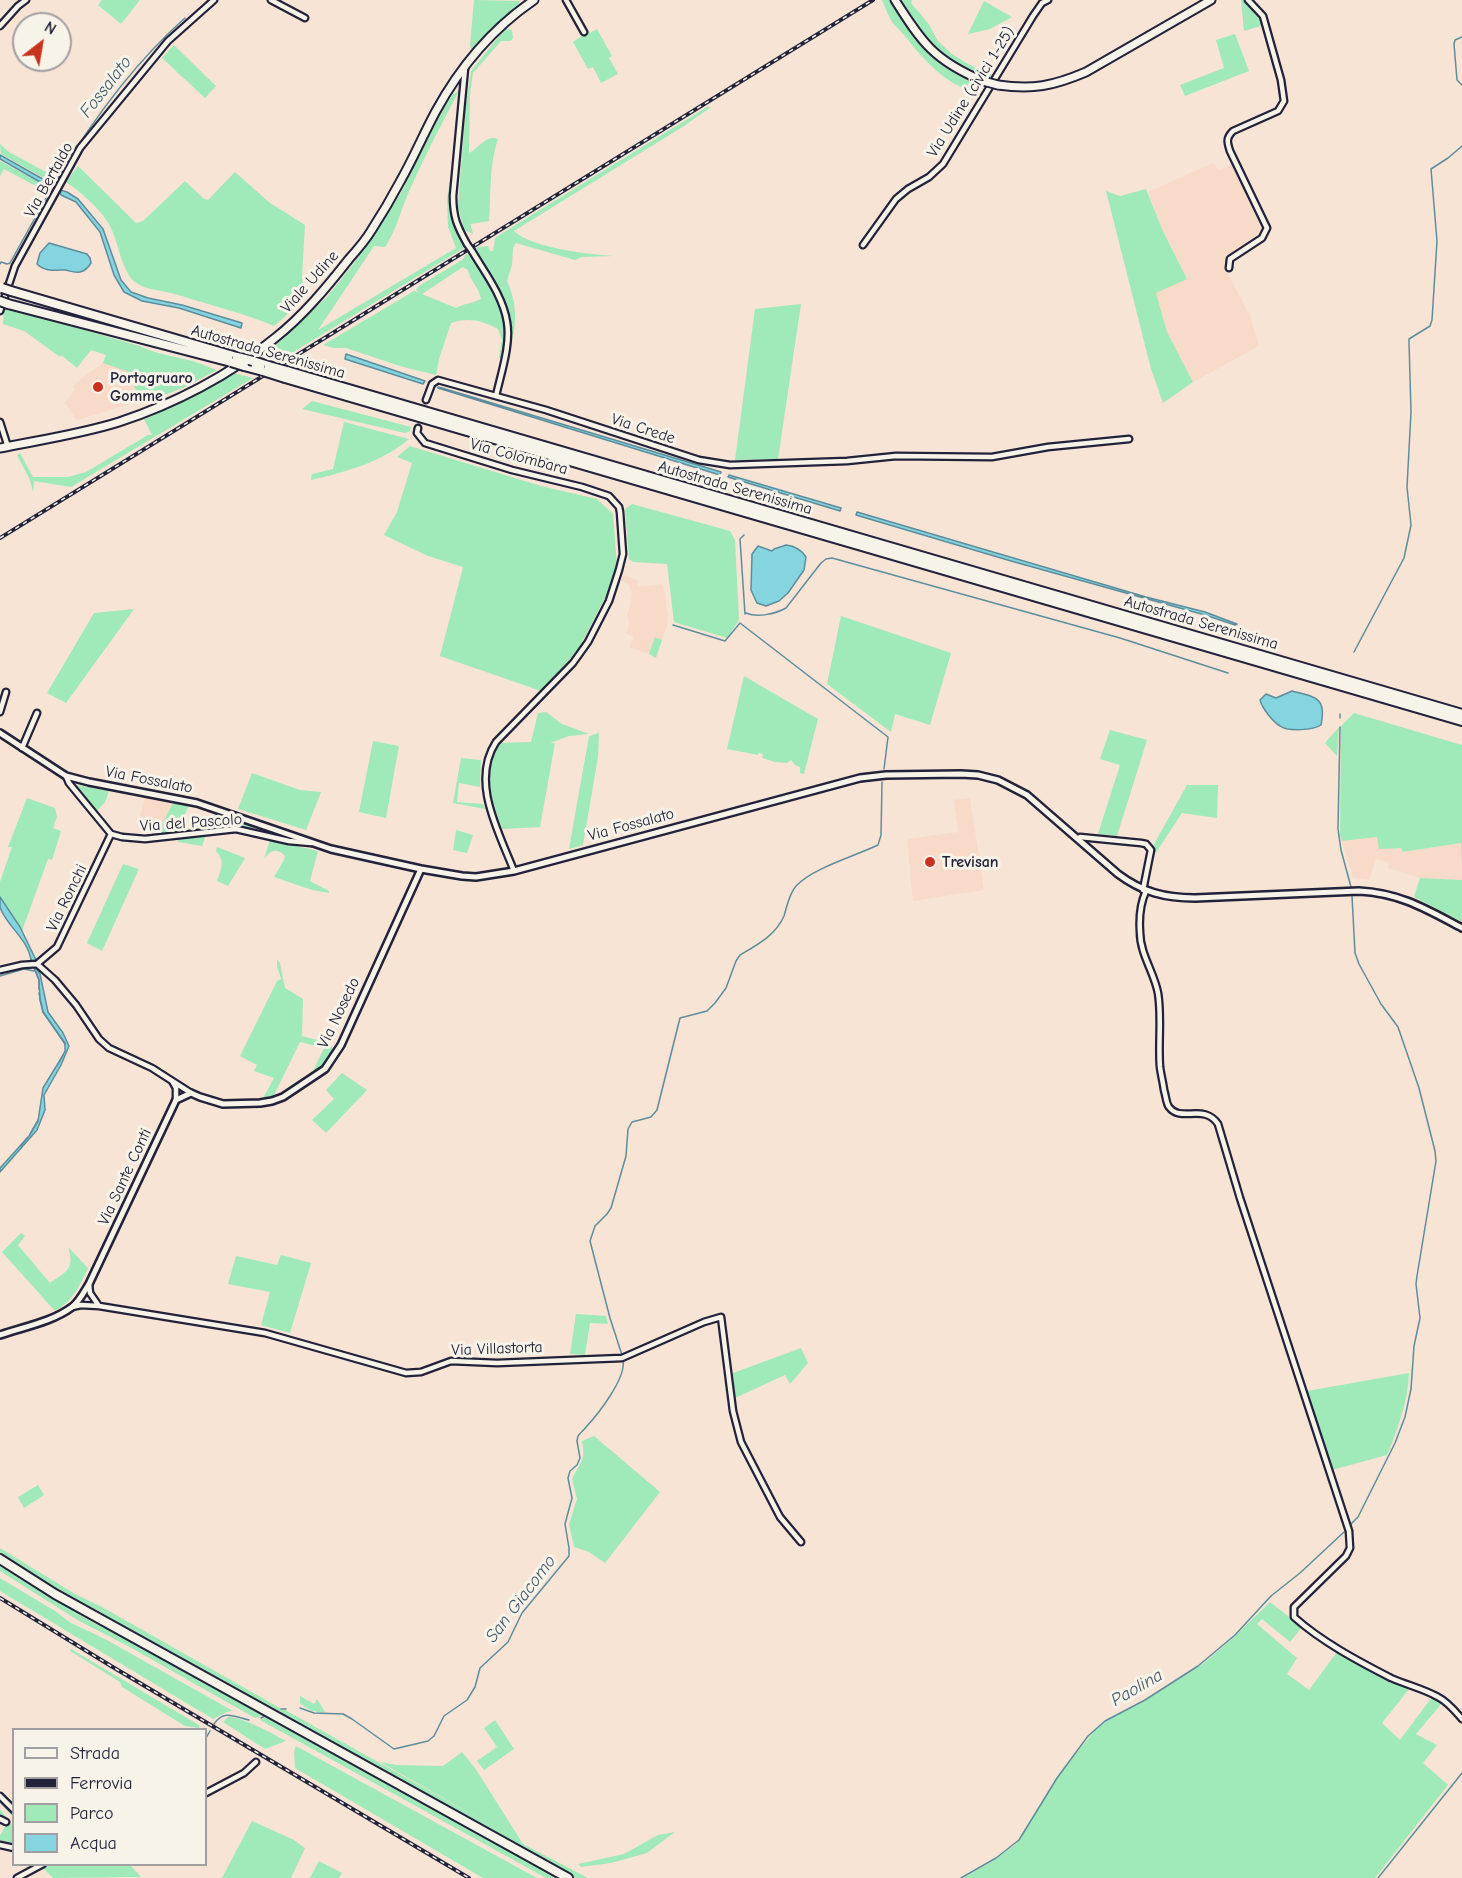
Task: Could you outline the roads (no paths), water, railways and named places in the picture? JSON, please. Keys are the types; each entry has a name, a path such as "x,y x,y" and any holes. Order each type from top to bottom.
{"highway":[{"name":"Autostrada Serenissima","path":"4,289 234,360 244,366 286,374 1462,714"},
{"name":"Autostrada Serenissima","path":"4,302 234,360 253,361 266,369"},
{"name":"Autostrada Serenissima","path":"286,374 1462,721"},
{"path":"0,1559 56,1594 568,1878"}],"main road":[{"name":"Viale Udine","path":"4,447 111,424 161,405 206,384 274,339 335,277 371,231 403,177 435,113 465,66 522,4 534,0"},
{"path":"895,0 921,38 935,54 948,64 983,81 998,85 1035,87 1049,86 1086,72 1211,0"}],"street":[{"path":"0,26 26,0"},
{"name":"Via Bertaldo","path":"0,311 12,274 80,148 168,40 214,0"},
{"path":"271,0 304,18"},
{"path":"566,0 584,32"},
{"name":"Via Udine (civici 1-25)","path":"863,245 896,200 908,189 929,177 943,164 1033,16 1042,3 1048,0"},
{"path":"1229,268 1230,259 1262,238 1267,228 1230,151 1228,136 1233,131 1278,111 1284,101 1281,80 1263,16 1248,0"},
{"path":"426,400 432,384 438,380 496,396 507,338 507,323 495,289 456,225 453,212 465,66"},
{"name":"Via Crede","path":"496,396 699,460 730,465 847,461 905,456 992,457 1048,447 1129,439"},
{"path":"0,422 4,447"},
{"name":"Via Colombara","path":"418,428 417,433 425,443 512,470 582,487 609,496 619,507 623,554 616,582 595,630 580,655 496,742 486,760 488,801 514,871"},
{"path":"0,712 6,692"},
{"path":"22,748 37,713"},
{"name":"Via Fossalato","path":"0,733 66,776 197,803 311,843 421,869 462,876 514,871 860,777 886,774 978,774 1015,787 1027,795 1118,874 1144,890 1175,898 1380,892 1409,901 1462,928"},
{"path":"66,776 69,783 111,834"},
{"name":"Via del Pascolo","path":"111,834 145,839 236,829 289,841 311,843"},
{"name":"Via Ronchi","path":"37,964 52,952 62,939 111,834"},
{"path":"1078,839 1080,837 1146,844 1150,850 1141,907 1140,932 1144,954 1156,984 1158,996 1160,1068 1167,1103 1176,1113 1206,1113 1214,1117 1218,1124 1349,1531 1350,1548 1346,1556 1294,1606 1294,1617 1306,1628 1364,1663 1404,1684 1438,1697 1449,1704 1462,1719"},
{"name":"Via Nosedo","path":"37,964 55,980 76,1005 99,1039 109,1048 152,1068 191,1093 207,1100 223,1104 260,1103 283,1096 325,1069 341,1045 421,869"},
{"path":"0,970 37,964"},
{"path":"172,1081 176,1088 176,1100 191,1093"},
{"name":"Via Sante Conti","path":"72,1307 89,1284 176,1100"},
{"path":"89,1284 90,1293 99,1306"},
{"name":"Via Villastorta","path":"0,1335 54,1317 72,1307 99,1306 265,1333 406,1373 421,1372 451,1361 497,1363 622,1358 704,1322 721,1317 733,1410 741,1442 780,1517 801,1542"},
{"path":"207,1793 244,1773 256,1762"},
{"path":"0,1796 12,1808"},
{"path":"0,1819 6,1822"},
{"path":"0,1845 12,1848"},
{"path":"17,1878 39,1866"}],"water":[{"path":"0,155 51,184 47,186 0,159"},
{"path":"60,190 78,199 103,229 121,280 131,292 242,323 241,328 179,308 142,301 124,292 114,275 100,232 76,202 61,195"},
{"path":"49,243 87,254 91,263 82,272 43,268 37,264 40,253"},
{"path":"346,354 425,381 423,384 345,359"},
{"path":"438,387 721,472 720,475"},
{"path":"729,475 841,508 840,511 728,477"},
{"path":"857,512 1146,597 1205,612 1237,624 1011,561 856,515"},
{"path":"786,545 798,548 804,554 806,557 804,570 788,593 779,601 766,606 757,603 751,590 752,554 758,546 772,551"},
{"path":"1292,691 1313,697 1321,704 1321,725 1295,730 1280,726 1271,718 1260,700 1266,694 1276,698"},
{"path":"0,897 20,927 36,960 31,961 22,939 3,914"},
{"path":"34,968 40,974 48,1012 69,1046 44,1095 45,1110 37,1130 0,1172 0,1168 29,1136 38,1121 43,1088 65,1051 65,1043 43,1012 39,980"}],"waterway":[{"name":"Fossalato","path":"57,179 131,73 185,18"},
{"path":"1462,37 1455,40 1454,44 1457,80 1462,85"},
{"path":"1354,652 1404,558 1411,525 1407,487 1411,412 1409,339 1430,326 1432,320 1437,241 1431,169 1462,146"},
{"name":"Fossalato","path":"0,264 1,262 10,263 50,191"},
{"path":"744,535 740,539 745,614"},
{"path":"746,613 766,615 786,608 821,563 832,558 1120,638 1228,673"},
{"path":"673,625 725,641 740,623 888,737 884,769"},
{"path":"1340,727 1338,829 1351,887"},
{"name":"San Giacomo","path":"622,1355 590,1241 595,1226 611,1208 626,1156 628,1129 632,1122 651,1117 657,1110 680,1018 707,1011 715,1003 726,988 740,955 765,939 781,923 790,896 796,886 823,868 878,845 881,835 882,782"},
{"path":"1349,1526 1358,1517 1395,1443 1405,1417 1420,1318 1416,1284 1436,1161 1419,1088 1398,1027 1381,1004 1355,953 1352,896"},
{"path":"31,959 39,980 39,989"},
{"path":"0,976 24,969 34,971"},
{"path":"39,993 43,1012 65,1044"},
{"path":"58,1064 63,1055"},
{"path":"30,1134 38,1120"},
{"path":"21,1146 27,1138"},
{"name":"San Giacomo","path":"300,1708 314,1713 343,1714 394,1749 428,1741 434,1736 444,1716 467,1700 475,1687 480,1668 508,1642 522,1613 569,1556 565,1524 572,1498 568,1478 570,1471 577,1465 580,1458 578,1436 611,1395 623,1368 623,1361"},
{"name":"Paolina","path":"961,1878 996,1858 1019,1840 1057,1778 1088,1736 1105,1721 1145,1700 1198,1666 1235,1635 1271,1596 1300,1573 1344,1532"},
{"name":"San Giacomo","path":"281,1709 286,1709"},
{"name":"San Giacomo","path":"214,1724 226,1715 249,1720"},
{"name":"San Giacomo","path":"261,1718 265,1716"},
{"name":"San Giacomo","path":"207,1736 210,1731"},
{"path":"1378,1878 1462,1773"},
{"path":"0,1802 12,1814"}],"tunnel":[{"path":"418,428 426,400"}],"railway":[{"path":"0,538 873,0"},
{"path":"0,1598 469,1878"}],"place":[{"name":"Portogruaro Gomme","path":"98,387"},
{"name":"Trevisan","path":"930,862"}]}
